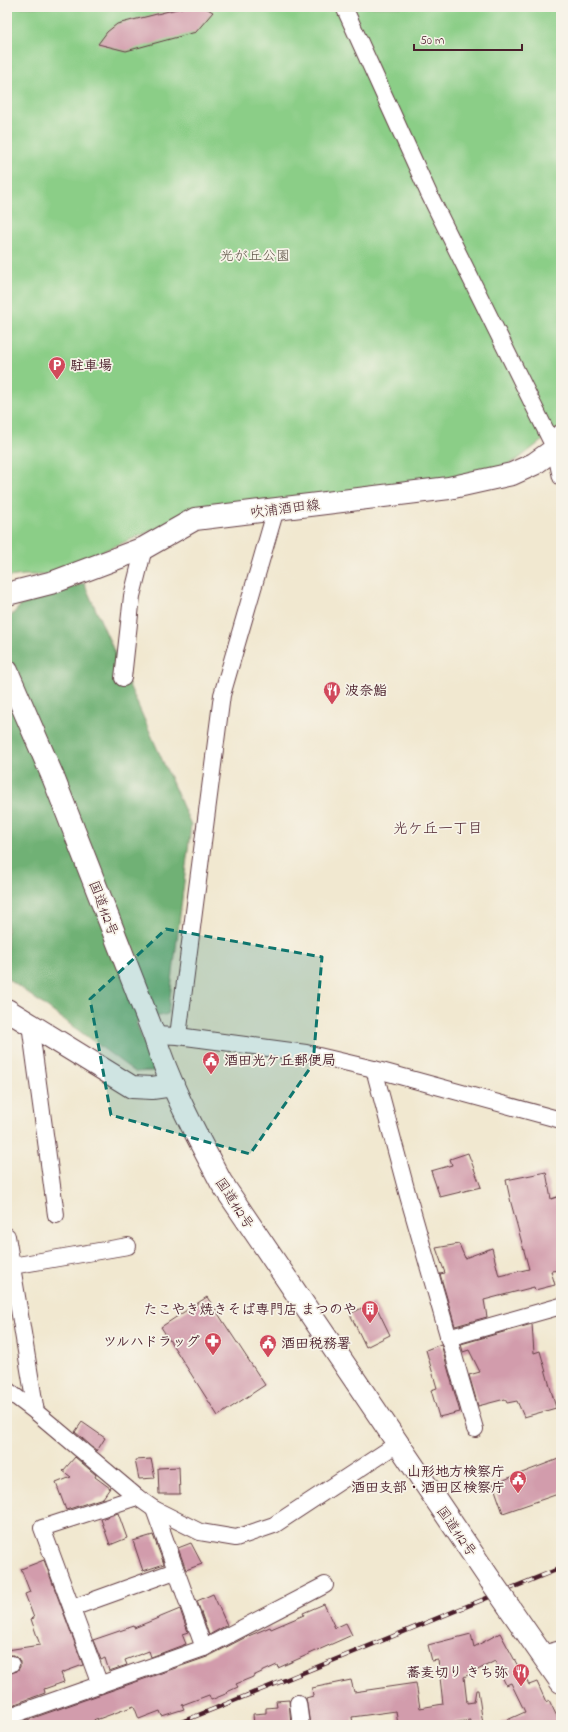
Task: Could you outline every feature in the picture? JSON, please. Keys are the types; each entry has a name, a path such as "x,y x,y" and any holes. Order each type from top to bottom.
{"main road":[{"name":"吹浦酒田線","path":"7,594 54,582 144,548 195,519 449,488 512,474 534,464 558,442"},
{"name":"国道112号","path":"7,671 53,777 154,1035 162,1062 186,1116 221,1182 397,1444 509,1607 551,1651 561,1682"},
{"path":"7,1010 132,1087 152,1088 173,1085"}],"street":[{"path":"344,7 429,194 558,442 561,477"},
{"path":"178,1036 222,695 276,509"},
{"path":"123,678 132,596 144,548"},
{"path":"30,1024 56,1215"},
{"path":"154,1035 178,1036 306,1053 374,1069 561,1120"},
{"path":"374,1069 408,1196 475,1429"},
{"path":"7,1236 36,1412"},
{"path":"12,1266 128,1246"},
{"path":"448,1338 561,1306"},
{"path":"7,1390 36,1412 137,1497 154,1509 200,1532 218,1536 236,1538 274,1525 397,1444"},
{"path":"100,1685 42,1528 137,1497"},
{"path":"154,1509 175,1571 204,1648"},
{"path":"72,1608 175,1571"},
{"path":"7,1717 204,1648 325,1585"},
{"path":"298,1703 301,1725"}],"highlighted area":[{"path":"166,929 322,957 313,1064 250,1154 111,1115 90,999"}],"green space":[{"name":"光が丘公園","path":"7,7 561,7 561,426 518,459 488,475 189,515 46,575 7,577"},
{"path":"84,583 191,825 168,1014 136,1022 154,1071 135,1072 7,978 7,617 11,616 21,605"}],"building":[{"path":"185,7 204,7 213,12 196,32 126,51 98,44 107,32 117,24"},
{"path":"468,1153 481,1187 440,1197 431,1171 452,1165 450,1159"},
{"path":"546,1172 551,1199 557,1197 561,1215 561,1270 551,1271 555,1285 535,1290 534,1287 484,1300 487,1317 455,1326 440,1274 445,1273 436,1248 459,1244 465,1258 492,1248 499,1276 529,1269 506,1180"},
{"name":"ツルハドラッグ","path":"207,1297 265,1385 218,1416 161,1327"},
{"name":"たこやき焼きそば専門店 まつのや","path":"374,1302 390,1335 366,1347 350,1314"},
{"path":"532,1324 534,1353 540,1351 556,1408 524,1417 517,1401 507,1403 505,1399 478,1406 469,1375 480,1372 469,1350 463,1352 461,1344"},
{"path":"441,1344 460,1412 439,1417 431,1390 437,1388 426,1350"},
{"path":"82,1422 105,1438 97,1451 75,1432"},
{"path":"75,1457 96,1475 95,1477 110,1488 103,1498 66,1510 56,1483 71,1477 63,1471"},
{"path":"561,1458 561,1493 503,1513 493,1484"},
{"path":"151,1459 155,1478 139,1479 135,1460"},
{"path":"179,1467 180,1494 159,1494 158,1468"},
{"path":"118,1513 127,1538 110,1545 101,1519"},
{"path":"153,1535 164,1564 143,1571 133,1541"},
{"path":"191,1543 202,1564 186,1570 178,1548"},
{"path":"44,1560 83,1665 61,1673 64,1682 44,1689 45,1693 7,1707 7,1674 17,1671 20,1667 20,1662 14,1655 7,1655 7,1650 40,1645 31,1619 34,1618 25,1594 30,1592 21,1569"},
{"path":"213,1594 227,1625 209,1635 197,1601"},
{"path":"324,1604 335,1628 346,1623 352,1635 278,1668 277,1665 253,1676 236,1684 238,1687 227,1692 228,1693 211,1700 209,1695 182,1705 184,1709 162,1716 160,1711 139,1719 134,1706 93,1721 94,1725 13,1725 207,1657 246,1637 270,1627 271,1629 304,1615 303,1613"},
{"path":"180,1609 188,1632 182,1634 186,1644 151,1657 149,1651 125,1660 127,1665 109,1671 105,1658 101,1660 93,1640 134,1626 134,1628"},
{"path":"500,1633 519,1668 521,1667 529,1685 537,1682 546,1702 549,1700 561,1725 496,1725 525,1712 511,1683 506,1685 495,1661 464,1677 467,1703 474,1702 476,1690 478,1690 483,1724 469,1725 470,1720 439,1725 398,1725 396,1711 352,1717 353,1725 310,1725 306,1698 313,1696 312,1688 351,1680 354,1692 416,1683 420,1708 443,1704 438,1660 432,1661 428,1645 471,1634 474,1647"},
{"path":"289,1700 291,1725 254,1725 253,1714 266,1713 266,1708 277,1707 276,1701"}],"railway":[{"path":"174,1725 561,1568"}],"place":[{"name":"駐車場","path":"57,380"},
{"name":"波奈鮨","path":"332,705"},
{"name":"酒田光ケ丘郵便局","path":"211,1075"},
{"name":"たこやき焼きそば専門店 まつのや","path":"370,1324"},
{"name":"ツルハドラッグ","path":"213,1356"},
{"name":"酒田税務署","path":"268,1358"},
{"name":"山形地方検察庁 酒田支部・酒田区検察庁","path":"518,1494"},
{"name":"蕎麦切り きち弥","path":"521,1687"}],"district":[{"name":"光ケ丘一丁目","path":"438,828"}]}
